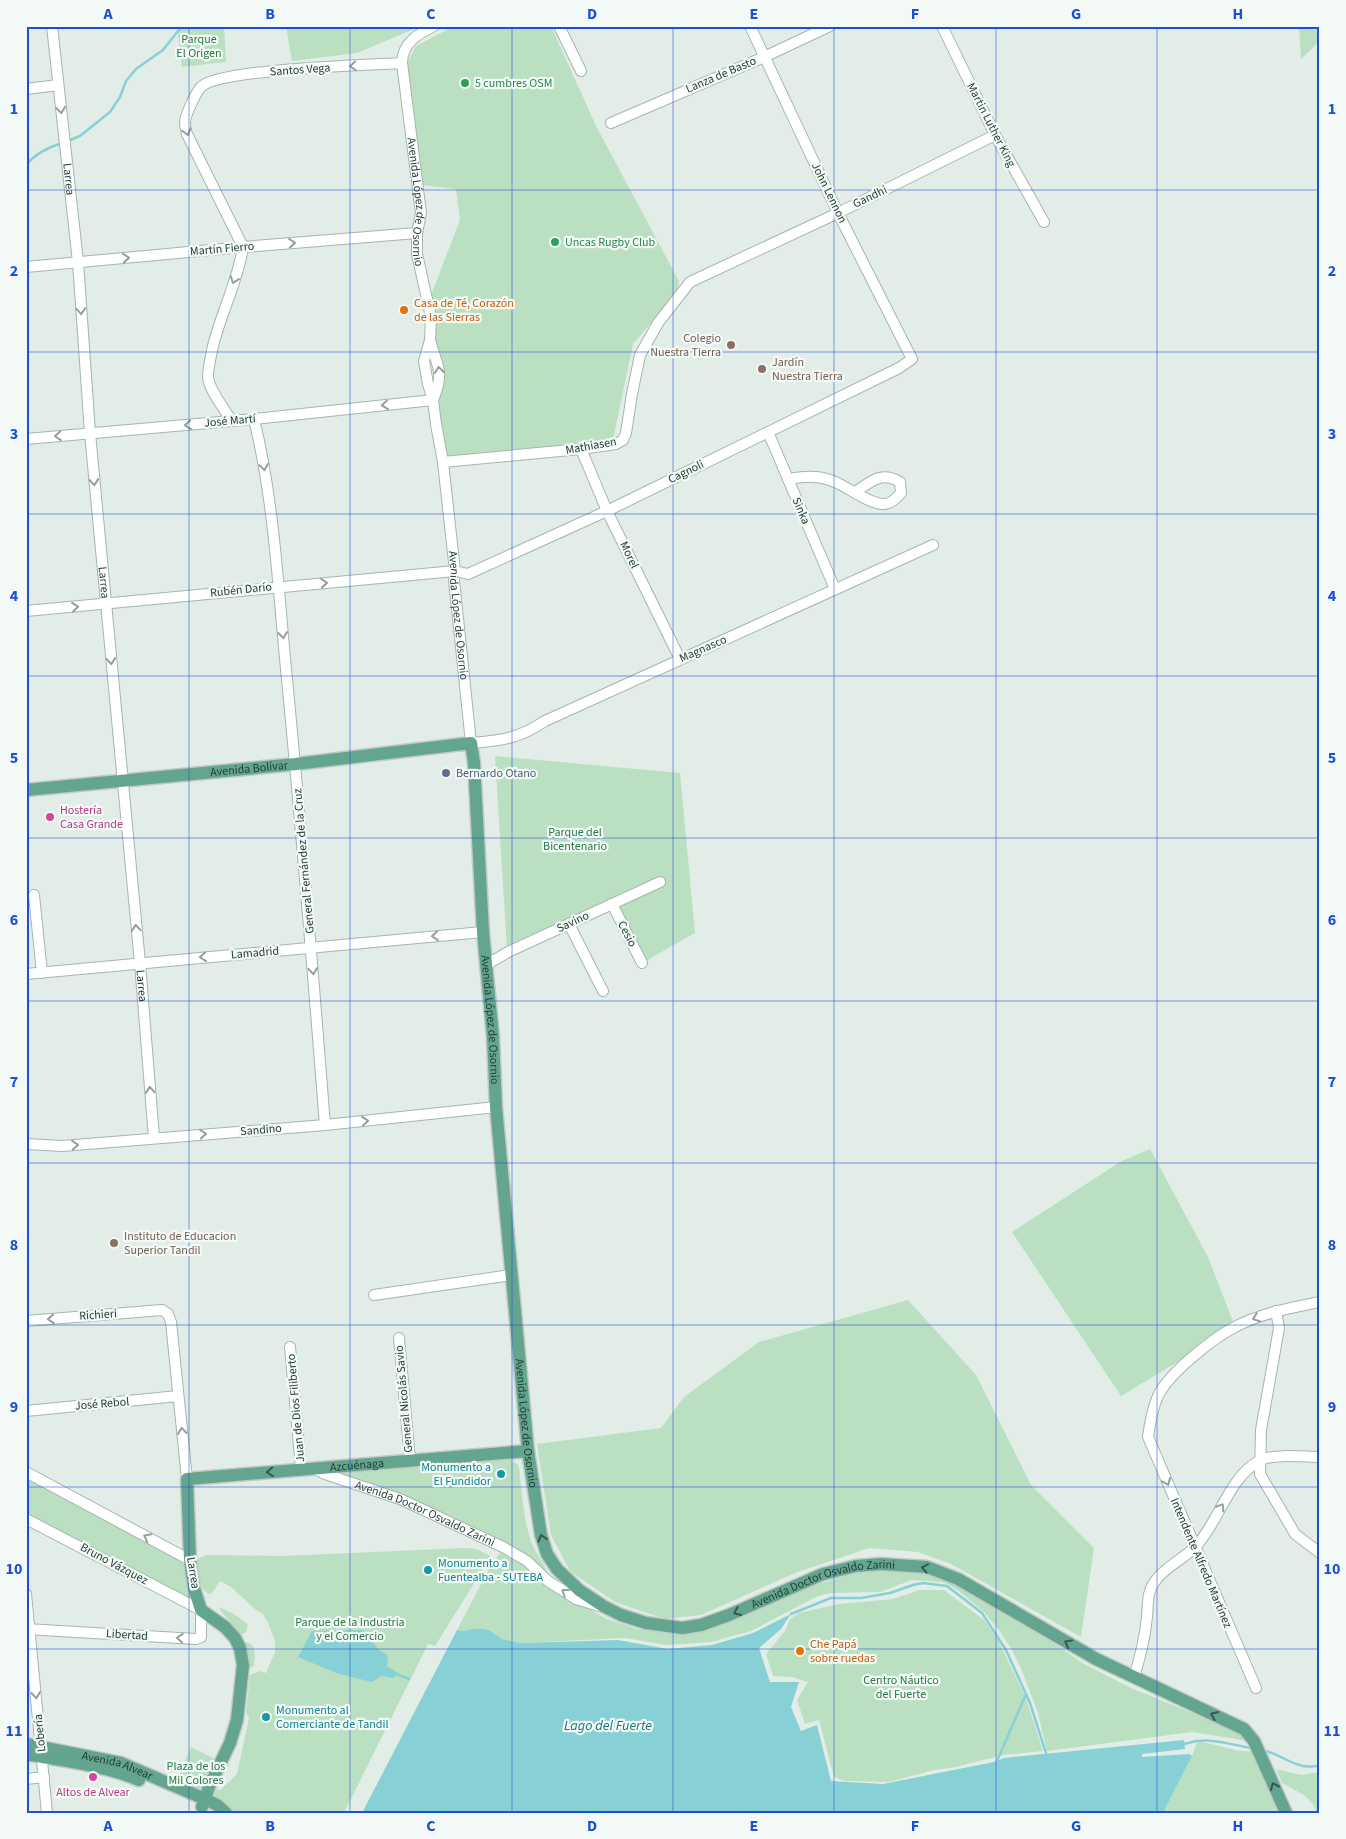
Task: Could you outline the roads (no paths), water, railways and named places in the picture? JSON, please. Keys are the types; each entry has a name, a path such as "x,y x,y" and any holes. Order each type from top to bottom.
{"main road":[{"name":"Avenida Bolívar","path":"26,790 296,764 471,743"},
{"name":"Avenida López de Osornio","path":"471,743 474,763 483,932 493,1037 496,1107 528,1451 536,1512 547,1554 557,1569 570,1583 610,1609"},
{"name":"Azcuénaga","path":"187,1479 528,1451"},
{"name":"Larrea","path":"187,1479 190,1560 194,1588 201,1610"},
{"name":"Avenida Doctor Osvaldo Zarini","path":"610,1609 631,1619 646,1623 682,1628 701,1625 729,1615 823,1574 856,1566 882,1564 927,1567 958,1580 1068,1643 1134,1677 1192,1706 1240,1726 1254,1741 1286,1813"},
{"path":"201,1610 225,1627 234,1638 240,1648 243,1665 237,1720 230,1743 209,1788 206,1806"},
{"name":"Avenida Alvear","path":"26,1744 42,1752 127,1774 206,1806 217,1805 226,1813"},
{"name":"Avenida Alvear","path":"26,1754 42,1752"}],"street":[{"name":"Larrea","path":"52,26 78,262 90,433 140,963 154,1138"},
{"path":"402,63 402,56 410,41 434,26"},
{"path":"559,26 581,71"},
{"name":"John Lennon","path":"750,26 838,213 912,358"},
{"name":"Lanza de Basto","path":"611,123 764,57 830,26"},
{"name":"Martin Luther King","path":"942,26 995,135 1044,222"},
{"name":"Santos Vega","path":"243,246 187,134 185,122 201,87 215,79 250,73 402,63"},
{"name":"Avenida López de Osornio","path":"402,63 421,213 417,233 418,264 431,318 430,340 439,370 440,385 434,400 436,424 443,462 455,571 454,580 471,743"},
{"path":"26,89 58,85"},
{"name":"Gandhi","path":"690,282 838,213 995,135"},
{"name":"Martín Fierro","path":"26,267 243,246 417,233"},
{"path":"232,421 208,378 214,342 241,260 243,246"},
{"name":"Mathiasen","path":"443,462 581,449 616,444 623,440 626,433 640,355 658,323 690,282"},
{"name":"Cagnoli","path":"455,571 468,574 607,511 899,368 912,358"},
{"name":"José Martí","path":"26,439 254,419 434,400"},
{"name":"General Fernández de la Cruz","path":"254,419 262,452 274,540 296,764 325,1125"},
{"name":"Sinka","path":"768,432 835,589"},
{"name":"Morel","path":"581,449 607,511 680,660"},
{"path":"788,479 807,476 817,477 831,480 856,492"},
{"name":"Magnasco","path":"471,743 498,742 531,731 545,722 934,545"},
{"name":"Rubén Darío","path":"26,612 455,571"},
{"name":"Savino","path":"486,965 508,952 660,882"},
{"path":"34,895 42,972"},
{"name":"Cesio","path":"612,904 642,963"},
{"path":"569,924 603,991"},
{"name":"Lamadrid","path":"26,974 483,932"},
{"name":"Sandino","path":"26,1144 62,1146 325,1125 496,1107"},
{"path":"374,1295 511,1275"},
{"path":"1320,1302 1276,1312 1279,1328 1261,1430 1259,1461 1260,1474 1295,1534 1320,1554"},
{"name":"Richieri","path":"26,1321 162,1310 168,1314"},
{"name":"Intendente Alfredo Martínez","path":"1256,1688 1194,1548 1148,1437 1150,1416 1159,1394 1186,1361 1234,1326 1276,1312"},
{"name":"Larrea","path":"168,1314 171,1322 187,1479"},
{"name":"General Nicolás Savio","path":"399,1338 410,1460"},
{"name":"Juan de Dios Filiberto","path":"290,1347 306,1468"},
{"name":"José Rebol","path":"26,1411 178,1396"},
{"path":"1134,1677 1147,1618 1149,1592 1154,1580 1194,1548 1246,1470 1259,1461 1268,1458 1320,1456"},
{"name":"Avenida Doctor Osvaldo Zarini","path":"306,1468 400,1499 502,1547 526,1561 548,1581 576,1599 610,1609"},
{"path":"26,1472 190,1560"},
{"name":"Bruno Vázquez","path":"26,1519 201,1610"},
{"name":"Lobería","path":"26,1594 28,1629 48,1813"},
{"name":"Libertad","path":"28,1629 196,1639 201,1637 201,1610"},
{"path":"26,1779 44,1777"}],"water":[{"name":"Lago del Fuerte","path":"791,1614 781,1629 759,1648 770,1682 799,1682 791,1707 801,1731 817,1725 831,1781 883,1784 994,1762 1004,1758 1184,1740 1185,1749 1142,1754 1142,1757 1189,1754 1192,1756 1163,1813 362,1813 457,1630 489,1630 502,1639 520,1643 618,1640 668,1649 712,1645 753,1633"},
{"path":"363,1630 378,1649 388,1656 387,1666 396,1672 394,1678 381,1676 372,1682 339,1674 298,1657 312,1631"}],"waterway":[{"path":"68,141 80,136 110,112 120,97 126,81 136,69 163,50 182,26"},
{"path":"26,165 43,151 63,143"},
{"path":"791,1614 831,1598 861,1598 890,1593 923,1583 947,1586 982,1613 1006,1650 1030,1703 1046,1753"},
{"path":"394,1673 409,1679"},
{"path":"997,1761 1026,1694"},
{"path":"1184,1744 1210,1741 1251,1748"},
{"path":"1262,1750 1298,1765 1320,1766"}],"place":[{"name":"5 cumbres OSM","path":"465,83"},
{"name":"Uncas Rugby Club","path":"555,242"},
{"name":"Casa de Té, Corazón de las Sierras","path":"404,310"},
{"name":"Colegio Nuestra Tierra","path":"731,345"},
{"name":"Jardín Nuestra Tierra","path":"762,369"},
{"name":"Bernardo Otano","path":"446,773"},
{"name":"Hostería Casa Grande","path":"50,817"},
{"name":"Instituto de Educacion Superior Tandil","path":"114,1243"},
{"name":"Monumento a El Fundidor","path":"501,1474"},
{"name":"Monumento a Fuentealba - SUTEBA","path":"428,1570"},
{"name":"Che Papá sobre ruedas","path":"800,1651"},
{"name":"Monumento al Comerciante de Tandil","path":"266,1717"},
{"name":"Altos de Alvear","path":"93,1777"}],"park label":[{"name":"Parque El Origen","path":"199,46"},
{"name":"Parque del Bicentenario","path":"575,839"},
{"name":"Parque de la Industria y el Comercio","path":"350,1629"},
{"name":"Centro Náutico del Fuerte","path":"901,1687"},
{"name":"Plaza de los Mil Colores","path":"196,1773"}]}
